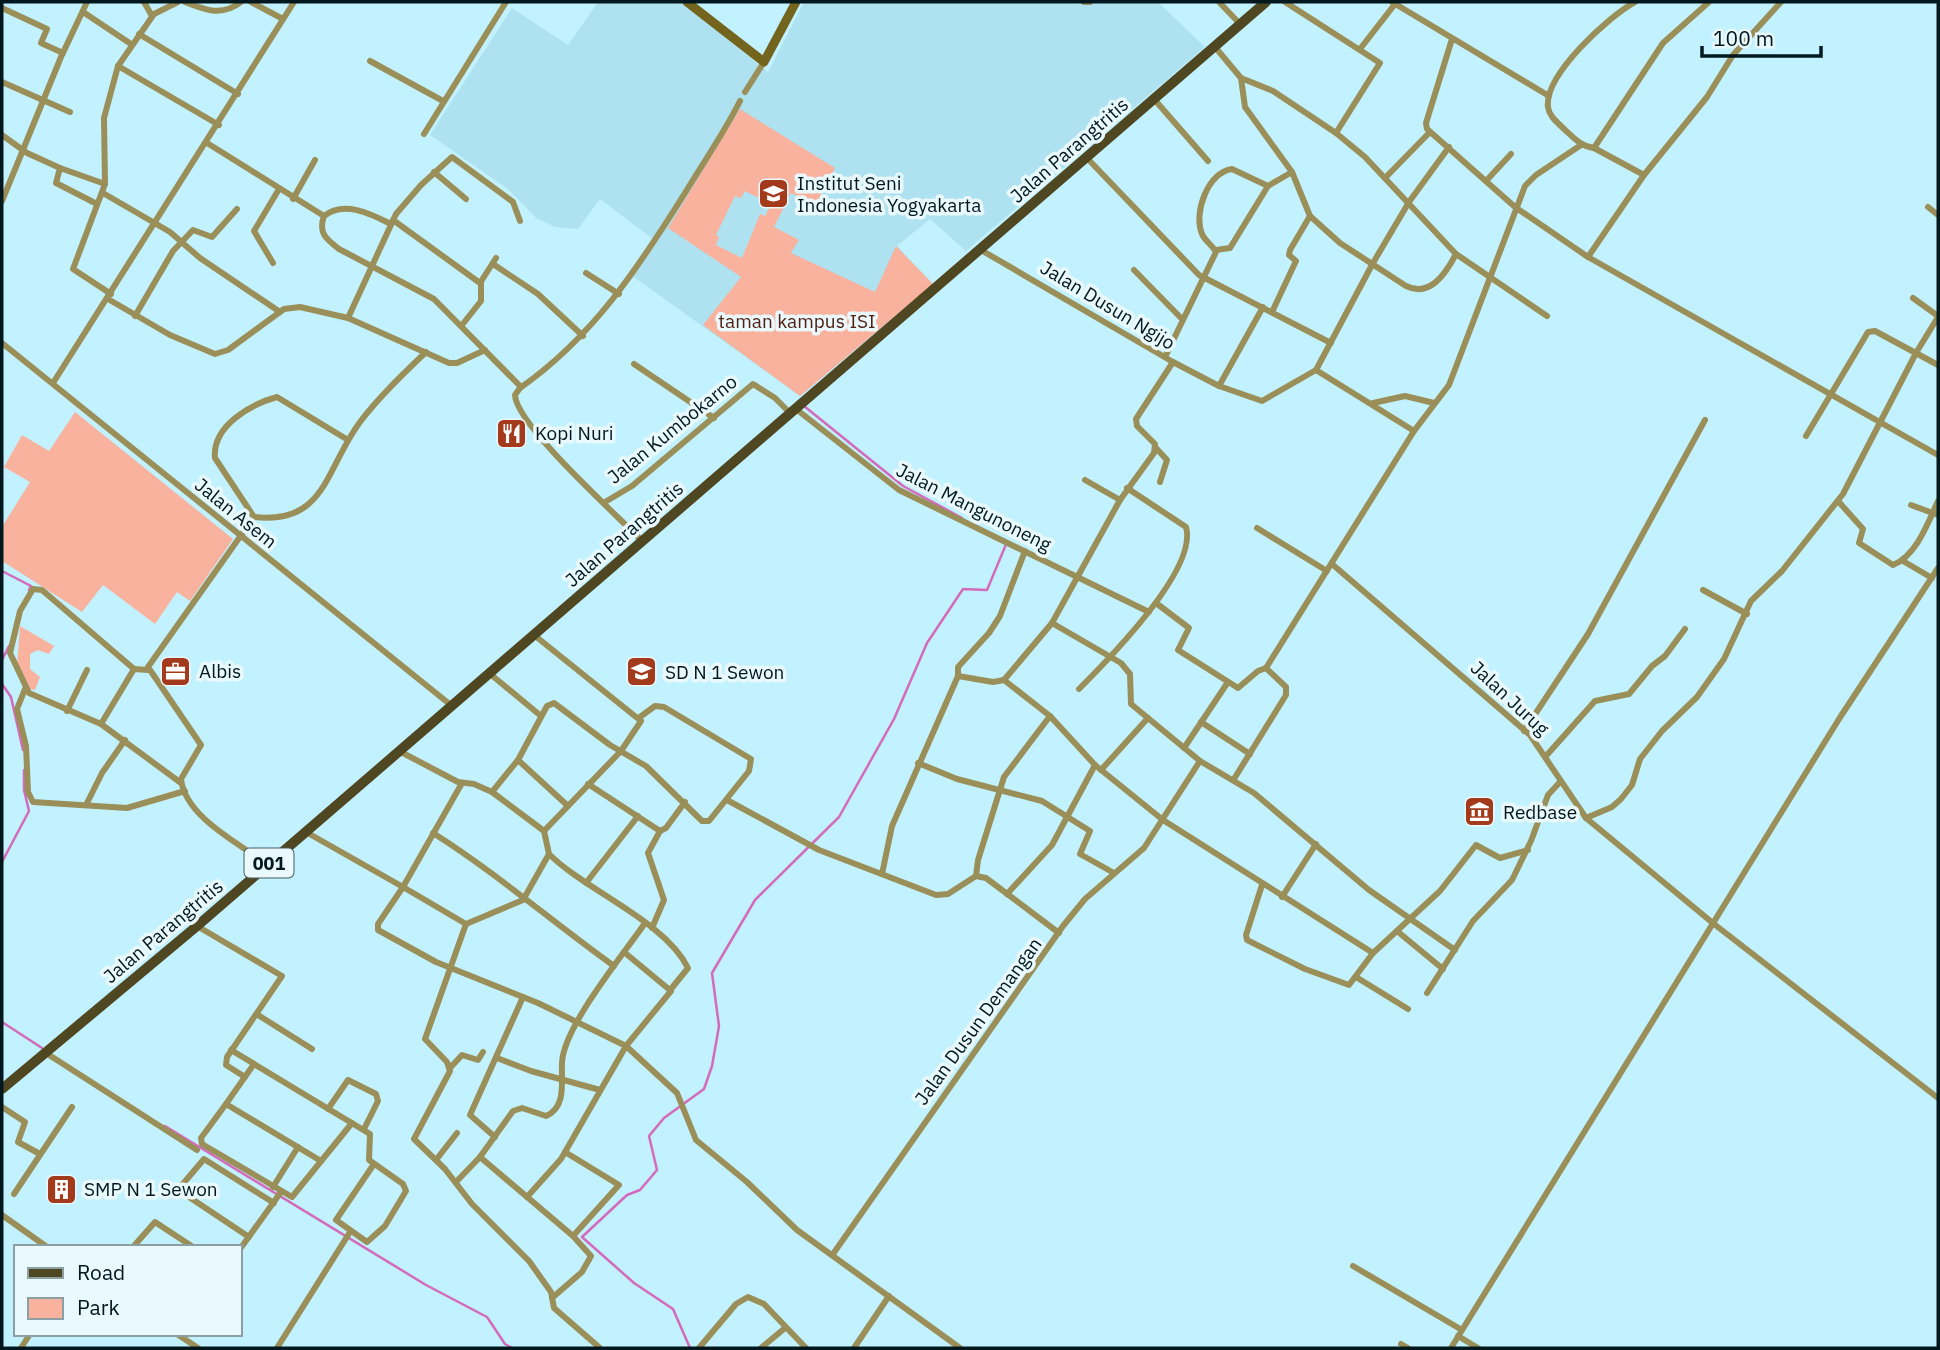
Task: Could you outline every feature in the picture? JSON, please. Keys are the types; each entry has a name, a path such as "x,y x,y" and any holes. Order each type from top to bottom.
{"main road":[{"name":"Jalan Parangtritis","path":"2,1089 197,926 1266,2"}],"street":[{"path":"2,201 63,52 87,2"},
{"path":"145,2 152,16"},
{"path":"178,2 152,16 118,66 104,118 105,184 73,270 135,316 215,354 228,350 280,312 300,307 348,318 453,363 485,350"},
{"path":"185,2 215,12 233,8 241,2"},
{"path":"251,2 283,19"},
{"path":"53,383 219,125 294,2"},
{"path":"424,134 506,2"},
{"path":"687,2 764,62"},
{"path":"745,92 796,2"},
{"path":"1084,2 1090,2"},
{"path":"1219,2 1240,24"},
{"path":"1285,2 1380,63 1336,133"},
{"path":"1635,2 1614,13 1589,35 1549,96 1548,110 1581,145 1594,148 1644,175"},
{"path":"1594,148 1663,43 1709,2"},
{"path":"1588,257 1644,175 1707,97 1733,55 1781,2"},
{"path":"1360,49 1394,3 1549,96"},
{"path":"2,8 47,29 40,45 63,52"},
{"path":"83,12 131,44"},
{"path":"139,34 238,94"},
{"path":"1452,39 1426,123 1430,132 1515,207 1588,257 1829,396 1938,455"},
{"path":"1215,47 1241,78 1273,91 1336,133 1409,202 1456,254 1488,279 1547,316"},
{"path":"370,61 443,101"},
{"path":"118,66 219,125"},
{"path":"1241,78 1245,107 1292,172 1310,216 1339,243 1405,286 1423,289 1445,274 1456,254"},
{"path":"2,82 70,112"},
{"path":"1154,99 1208,161"},
{"path":"642,541 522,413 514,397 521,387 583,336 619,294 658,236 740,101"},
{"path":"1385,178 1430,132"},
{"path":"2,135 60,168 105,184"},
{"path":"207,143 324,216"},
{"path":"1156,603 1189,628 1178,650 1228,682 1239,688 1258,671 1266,668 1414,431 1434,402 1450,385 1525,186 1536,175 1581,145"},
{"path":"1414,431 1373,403 1316,370 1409,202 1449,147"},
{"path":"1486,181 1510,154"},
{"path":"348,318 374,267 392,222 435,172 455,157 513,202 520,220"},
{"path":"1086,157 1203,278 1264,307 1331,344"},
{"path":"293,199 315,160"},
{"path":"60,168 56,183 97,204"},
{"path":"1216,250 1204,237 1201,228 1205,194 1214,178 1221,172 1232,169 1268,186"},
{"path":"435,172 466,199"},
{"path":"1216,250 1230,248 1268,186 1292,172"},
{"path":"273,263 254,231 279,189"},
{"path":"103,193 181,241 200,258 280,312"},
{"path":"1928,207 1938,215"},
{"path":"481,283 392,222 344,208 332,210 324,216 321,229 326,239 434,299 521,387"},
{"path":"135,316 181,241 193,230 212,237 237,209"},
{"path":"1272,312 1296,261 1289,255 1290,250 1310,216"},
{"name":"Jalan Dusun Ngijo","path":"981,250 1219,386 1262,401 1316,370"},
{"path":"1166,358 1216,250"},
{"path":"462,325 481,301 481,283 494,261 538,294 583,336"},
{"path":"1134,270 1182,319"},
{"path":"586,273 619,294"},
{"path":"1586,818 1612,807 1621,799 1632,785 1640,759 1661,731 1702,690 1733,645 1751,601 1782,571 1838,501 1882,425 1916,353 1938,316 1913,298"},
{"path":"1219,386 1264,307"},
{"path":"1806,436 1868,332 1875,331 1938,365"},
{"name":"Jalan Asem","path":"2,343 452,706"},
{"path":"254,517 285,518 305,508 321,491 348,440 372,408 426,352"},
{"path":"1160,482 1167,460 1137,426 1136,419 1173,362"},
{"path":"634,364 714,418"},
{"name":"Jalan Kumbokarno","path":"605,502 632,486 755,383 793,411"},
{"path":"1373,403 1405,396 1434,402"},
{"path":"254,517 215,458 215,449 234,419 278,397 348,440"},
{"name":"Jalan Mangunoneng","path":"793,411 899,490 1149,612"},
{"path":"1524,731 1588,634 1705,420"},
{"path":"958,676 993,682 1004,680 1052,623 1127,488 1156,448"},
{"path":"1085,480 1120,500"},
{"path":"1079,689 1112,656 1156,603 1187,546 1189,536 1186,527 1127,488"},
{"path":"1838,501 1863,529 1859,543 1889,565 1903,561 1936,514 1938,501"},
{"path":"1911,505 1936,514"},
{"path":"181,783 201,745 148,670 148,665 254,517"},
{"path":"1258,528 1327,572"},
{"path":"882,874 892,826 958,676 962,660 989,633 1000,616 1025,551"},
{"path":"1903,561 1932,578"},
{"name":"Jalan Jurug","path":"1332,564 1524,731 1546,756 1560,782 1586,818 1714,924 1938,1098"},
{"path":"1451,1348 1839,719 1938,568"},
{"path":"148,670 134,668 49,595 33,589 20,611 10,653 25,689 35,698 101,724 125,740 181,783 211,827 267,864"},
{"path":"1703,590 1747,614"},
{"path":"1052,623 1112,656 1130,674 1130,703 1200,761 1234,779 1369,890 1455,950"},
{"path":"1546,756 1595,701 1629,694 1652,666 1665,656 1685,629"},
{"path":"534,635 640,717"},
{"path":"101,724 134,668"},
{"path":"1234,779 1286,695 1286,687 1266,668"},
{"path":"67,711 87,670"},
{"path":"489,673 541,716"},
{"path":"1004,680 1050,716 1098,767 1163,820 1373,953"},
{"path":"1184,748 1228,682"},
{"path":"25,689 17,709 26,746 29,797 37,803 138,807 185,791"},
{"path":"492,792 518,760 550,704 558,705 646,766 707,822 749,771 751,759 664,707 655,706 640,717"},
{"path":"976,876 978,860 1007,769 1050,716"},
{"path":"544,831 621,751 640,725 640,717"},
{"path":"1007,894 1052,845 1098,767 1148,718"},
{"path":"1201,722 1250,754"},
{"path":"86,805 102,773 125,740"},
{"path":"399,751 462,783 474,784 492,792 544,831 549,854 652,928 688,967 626,1046 565,1152 527,1196"},
{"path":"518,760 568,806"},
{"name":"Jalan Dusun Demangan","path":"833,1254 1059,933 1085,899 1138,854 1200,761"},
{"path":"918,763 957,779 1042,801 1090,831 1080,850 1082,856 1114,873"},
{"path":"1427,993 1479,912 1499,896 1512,880 1528,850 1548,795 1560,782"},
{"path":"462,783 377,928 451,969 523,997 626,1046 677,1093 696,1140 747,1182 790,1224 960,1348"},
{"path":"588,783 660,831"},
{"path":"727,800 801,842 940,895 951,892 976,876 986,878 1059,933"},
{"path":"652,928 664,900 648,853 660,831 666,828 685,802"},
{"path":"586,883 638,816"},
{"path":"306,832 466,924"},
{"path":"433,833 477,862 523,900 614,966"},
{"path":"1282,897 1316,844"},
{"path":"1262,885 1246,935 1247,940 1295,965 1347,985 1373,953 1440,891 1476,845 1500,858 1528,850"},
{"path":"450,1068 425,1039 466,924 523,900 549,854"},
{"path":"456,1182 480,1157 511,1114 519,1108 543,1116 550,1114 561,1097 564,1081 563,1058 578,1022 645,923"},
{"path":"197,926 282,976 258,1015 231,1050 226,1065 244,1077"},
{"path":"1397,931 1443,969"},
{"path":"624,952 671,989"},
{"path":"1356,977 1408,1009"},
{"path":"495,1137 470,1115 523,997"},
{"path":"258,1015 312,1049"},
{"path":"231,1050 372,1136 368,1153 374,1164 403,1184 406,1191 373,1239 367,1242 348,1236 336,1220 374,1164"},
{"path":"484,1052 478,1060 462,1055 450,1068 413,1136 415,1142 436,1160 472,1205 529,1261 552,1298 554,1308 600,1348"},
{"path":"46,1053 197,1150"},
{"path":"497,1058 600,1090"},
{"path":"254,1064 201,1138 202,1144 280,1193 294,1196 352,1123"},
{"path":"328,1109 348,1080 376,1094 378,1101 364,1129"},
{"path":"226,1104 321,1161"},
{"path":"2,1107 25,1122 18,1142 40,1154"},
{"path":"14,1195 72,1107"},
{"path":"436,1160 457,1133"},
{"path":"273,1187 298,1147"},
{"path":"565,1152 619,1185 573,1236"},
{"path":"480,1157 573,1236 590,1255 591,1261 552,1298"},
{"path":"249,1237 183,1193 182,1185 204,1159 274,1202"},
{"path":"242,1246 280,1193"},
{"path":"2,1215 44,1245"},
{"path":"135,1245 155,1222 190,1245"},
{"path":"277,1348 348,1236"},
{"path":"1353,1266 1460,1333 1478,1348"},
{"path":"855,1348 889,1296"},
{"path":"699,1348 744,1298 753,1298 764,1304 806,1348"},
{"path":"761,1348 785,1328"},
{"path":"180,1336 198,1348"},
{"path":"1401,1344 1408,1348"}],"shaded area":[{"name":"Institut Seni Indonesia Yogyakarta","path":"598,2 681,2 768,72 804,2 1086,2 1090,5 1093,2 1158,2 1205,47 966,251 930,219 897,246 933,284 800,396 631,275 654,240 600,199 578,229 555,227 536,218 508,189 430,135 512,8 568,45"}],"green space":[{"name":"taman kampus ISI","path":"740,109 835,168 816,204 791,193 774,227 799,240 791,253 875,292 896,246 933,284 800,396 703,325 741,277 668,228","holes":["745,191 771,204 765,216 760,214 742,258 716,245 719,237 716,235 735,196 741,198"]},
{"path":"75,412 233,539 190,601 177,592 155,624 103,585 82,612 2,561 2,527 30,482 4,467 22,435 49,451"},
{"path":"20,626 54,646 49,654 38,650 30,654 30,669 40,677 35,690 30,689 17,667"}],"waterway":[{"path":"804,406 903,486 962,518"},
{"path":"690,1348 673,1309 634,1283 582,1237 627,1195 640,1190 657,1170 649,1136 664,1118 704,1089 712,1066 719,1026 712,973 755,900 839,817 894,719 927,643 963,589 987,590 1007,542"},
{"path":"2,571 31,586 29,590"},
{"path":"2,660 9,646"},
{"path":"2,684 11,697 23,750"},
{"path":"2,862 29,811 24,790 24,770"},
{"path":"2,1022 42,1048"},
{"path":"165,1126 426,1285 487,1317 505,1344 512,1348"}],"place":[{"name":"Institut Seni Indonesia Yogyakarta","path":"774,194"},
{"name":"Kopi Nuri","path":"512,433"},
{"name":"Albis","path":"176,671"},
{"name":"SD N 1 Sewon","path":"642,672"},
{"name":"Redbase","path":"1480,812"},
{"name":"SMP N 1 Sewon","path":"61,1189"}]}
